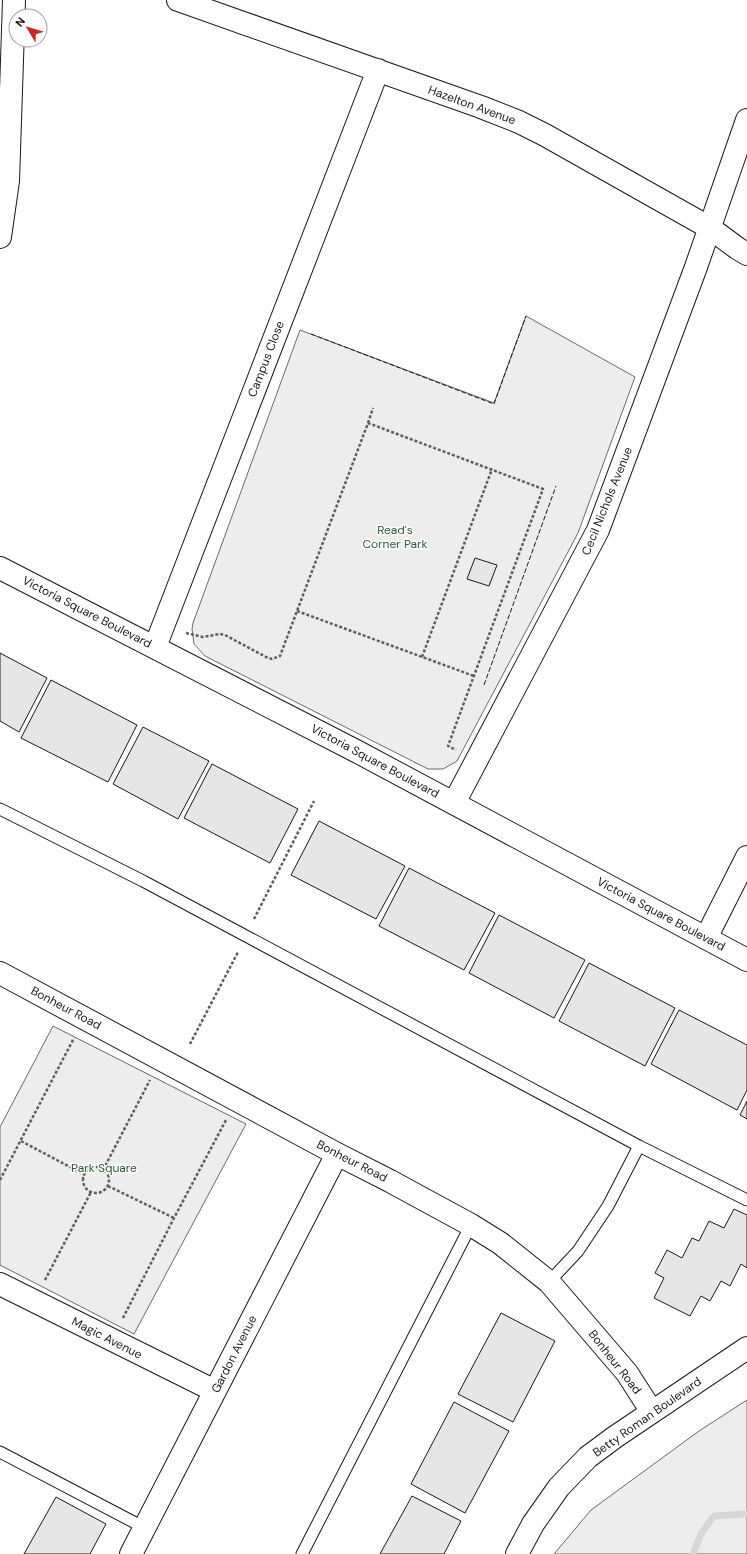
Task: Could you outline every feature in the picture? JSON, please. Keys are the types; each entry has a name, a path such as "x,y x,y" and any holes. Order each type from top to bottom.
{"street":[{"path":"0,236 8,181 14,0"},
{"name":"Hazelton Avenue","path":"178,0 378,70 519,122 546,135 710,228 747,254"},
{"name":"Campus Close","path":"154,647 378,70"},
{"name":"Cecil Nichols Avenue","path":"454,804 598,530 710,228 747,120"},
{"name":"Victoria Square Boulevard","path":"0,568 454,804 747,960"},
{"path":"706,938 747,857"},
{"name":"Bonheur Road","path":"0,973 237,1101 472,1225 500,1243 549,1282 627,1373 652,1412"},
{"name":"Gardon Avenue","path":"131,1554 337,1154"},
{"name":"Magic Avenue","path":"0,1284 215,1391"},
{"name":"Betty Roman Boulevard","path":"516,1554 533,1524 559,1487 588,1457 615,1437 747,1348"}],"lane":[{"path":"0,809 144,881 639,1146 747,1200"},
{"path":"549,1282 578,1251 604,1212 639,1146"},
{"path":"302,1554 472,1225"},
{"path":"0,1452 145,1528"}],"path":[{"path":"163,624 198,637 225,635 266,657 278,658 373,408"},
{"path":"368,423 543,488 448,746 476,761"},
{"path":"422,657 492,469"},
{"path":"297,611 474,676"},
{"path":"0,1180 84,1018"},
{"path":"103,1170 160,1059"},
{"path":"112,1340 174,1218 237,1101"},
{"path":"21,1141 85,1175"},
{"path":"94,1168 103,1170 108,1176 108,1186 100,1192 91,1192 84,1184 85,1175 94,1168"},
{"path":"108,1186 174,1218"},
{"path":"34,1301 91,1192"}],"shaded area":[{"name":"Read's Corner Park","path":"526,316 635,377 578,533 457,761 443,769 428,769 205,656 194,644 192,629 193,623 300,330 494,403"},
{"name":"Park Square","path":"53,1026 246,1124 134,1334 0,1265 0,1127"},
{"path":"747,1400 747,1554 554,1554 591,1510 699,1431"}],"building":[{"path":"475,558 497,565 489,586 467,579"},
{"path":"0,653 47,678 19,732 0,721"},
{"path":"51,680 137,725 108,782 21,738"},
{"path":"143,727 209,761 178,819 113,784"},
{"path":"212,764 298,809 270,863 184,818"},
{"path":"319,821 405,866 376,919 291,875"},
{"path":"409,868 495,913 464,970 379,926"},
{"path":"499,915 585,960 554,1018 469,973"},
{"path":"589,963 675,1008 645,1066 559,1021"},
{"path":"679,1010 747,1045 747,1090 737,1110 651,1064"},
{"path":"747,1101 747,1119 740,1115"},
{"path":"734,1209 747,1215 747,1268 741,1264 730,1286 721,1281 710,1301 701,1296 690,1316 654,1298 664,1278 655,1273 667,1250 682,1258 692,1238 699,1241 709,1221 724,1228"},
{"path":"501,1313 555,1341 513,1422 458,1394"},
{"path":"454,1402 509,1431 465,1513 411,1484"},
{"path":"412,1496 461,1521 444,1554 380,1554"},
{"path":"56,1497 106,1524 90,1554 24,1554"}],"waterway":[{"path":"693,1554 702,1532 714,1516 747,1514"}],"fence":[{"path":"311,334 494,404 526,316"},
{"path":"484,685 556,486"}]}
